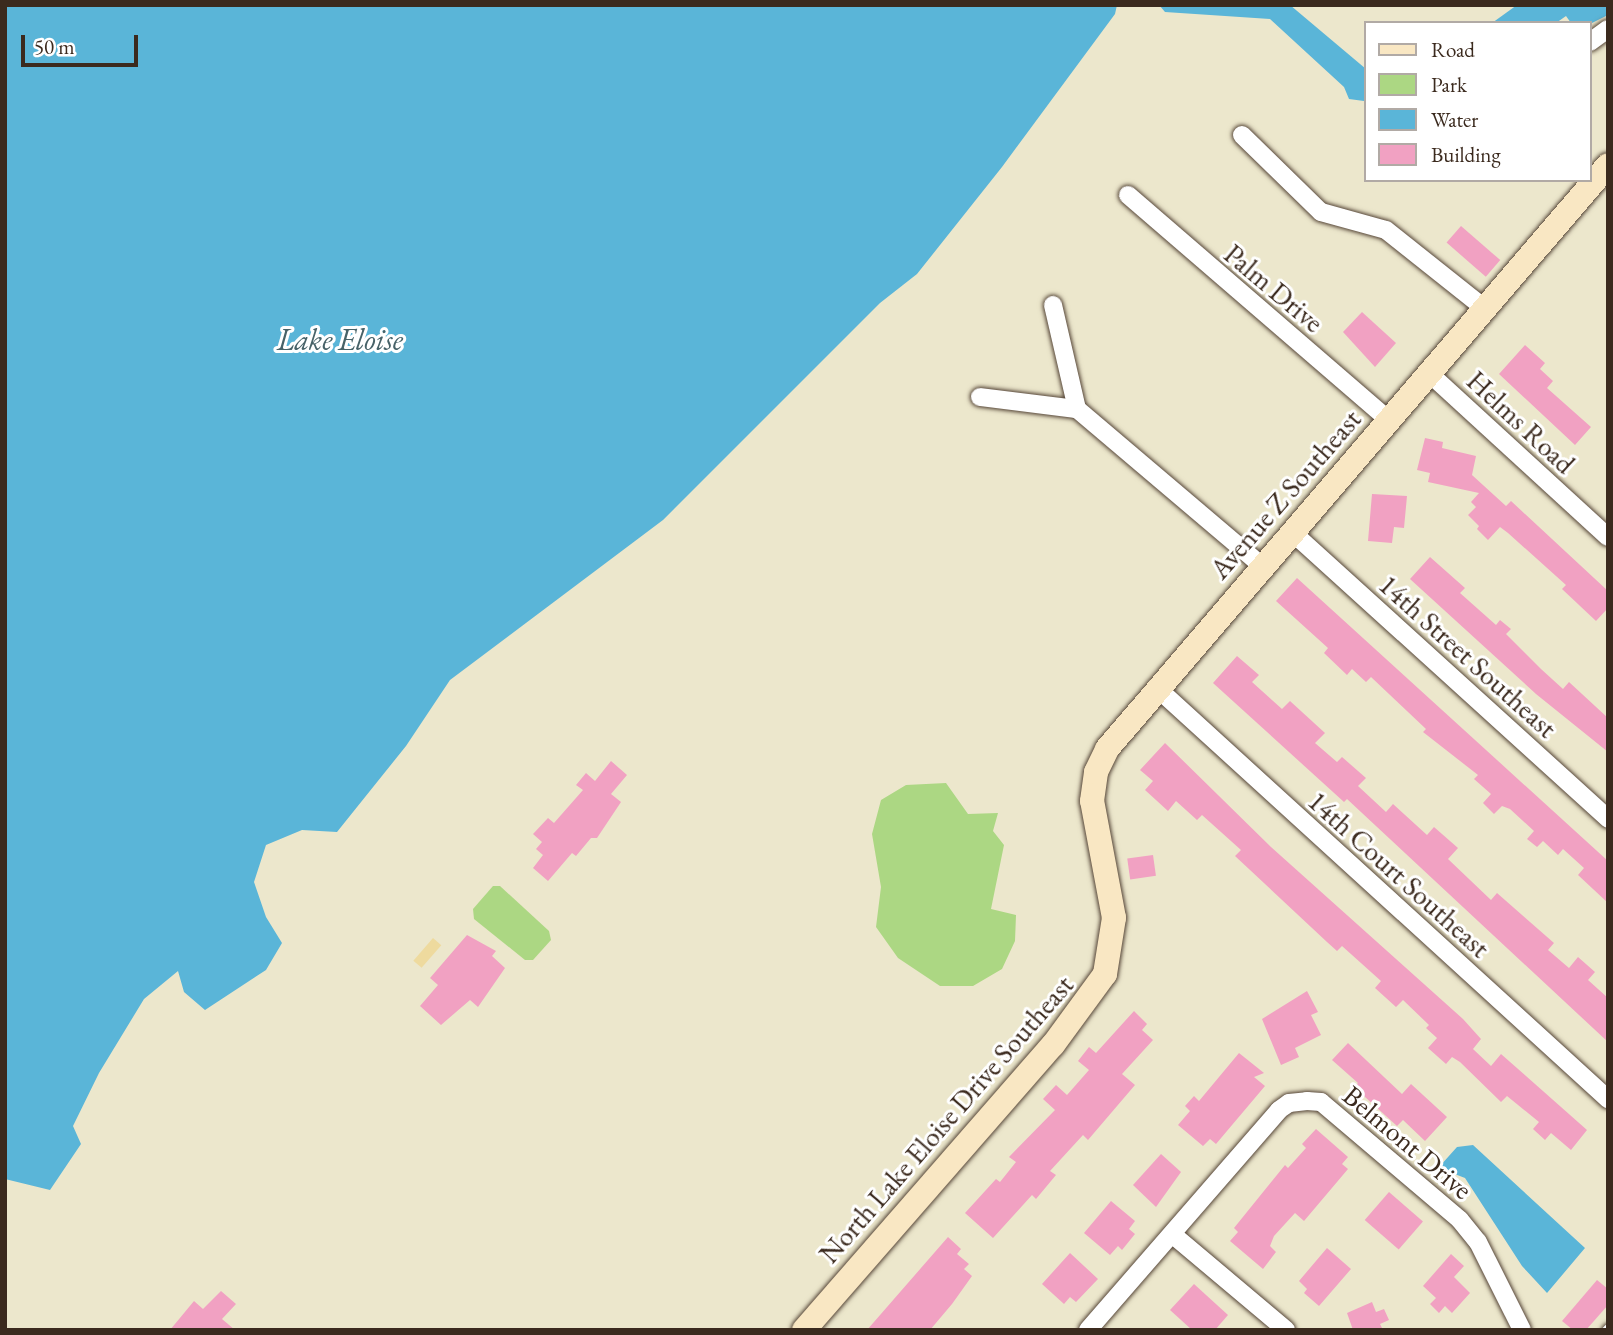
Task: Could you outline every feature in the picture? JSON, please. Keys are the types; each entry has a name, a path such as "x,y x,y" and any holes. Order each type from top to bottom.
{"street":[{"path":"1592,41 1608,29"},
{"path":"1242,135 1321,212 1385,230 1484,308"},
{"name":"Avenue Z Southeast","path":"1109,895 1093,817 1093,785 1107,749 1156,687 1430,374 1608,165"},
{"name":"Palm Drive","path":"1128,195 1389,420"},
{"path":"1053,304 1077,408"},
{"name":"Helms Road","path":"1430,374 1608,537"},
{"path":"980,397 1077,408 1262,566"},
{"name":"14th Street Southeast","path":"1292,532 1608,819"},
{"name":"14th Court Southeast","path":"1156,687 1608,1099"},
{"name":"North Lake Eloise Drive Southeast","path":"804,1330 1093,996 1112,948 1109,895"},
{"name":"Belmont Drive","path":"1088,1330 1279,1110 1289,1103 1321,1102 1470,1230 1522,1330"},
{"path":"1172,1234 1286,1330"}],"green space":[{"path":"946,783 968,814 998,813 993,831 1004,845 991,909 1016,915 1015,941 1002,969 973,986 940,986 898,958 876,927 881,887 872,834 881,800 906,785"},
{"path":"493,886 500,886 549,931 551,940 533,960 525,960 474,919 473,909"}],"sand":[{"path":"433,938 441,945 422,968 413,961"}],"water":[{"name":"Lake Eloise","path":"5,5 1117,5 1115,14 1002,167 917,274 880,303 663,520 450,680 406,746 337,832 302,830 266,845 254,882 266,917 282,943 266,970 205,1010 184,992 178,971 144,999 99,1073 73,1126 81,1144 50,1190 5,1179"},
{"path":"1159,5 1290,5 1364,67 1364,101 1349,99 1344,87 1270,19 1165,12"},
{"path":"1517,5 1608,5 1608,15 1592,23 1570,21 1566,16 1559,21 1495,21"},
{"path":"1473,1145 1585,1248 1547,1293 1522,1266 1465,1178 1452,1173 1431,1176 1457,1147"}],"building":[{"path":"1461,226 1500,260 1486,277 1447,243"},
{"path":"1362,312 1396,343 1375,367 1343,332"},
{"path":"1525,345 1545,363 1540,369 1553,381 1547,388 1591,427 1575,445 1499,374"},
{"path":"1425,438 1443,442 1442,448 1476,456 1472,475 1506,506 1511,501 1608,591 1608,608 1596,621 1562,589 1566,585 1508,533 1500,527 1488,540 1477,529 1479,526 1468,515 1476,507 1471,502 1479,493 1428,482 1430,473 1417,470"},
{"path":"1372,494 1407,496 1404,528 1394,527 1392,543 1368,541"},
{"path":"1430,557 1465,588 1460,593 1496,625 1500,620 1511,629 1506,634 1563,689 1569,682 1608,718 1608,752 1536,694 1410,579"},
{"path":"1297,578 1608,861 1608,903 1578,875 1584,868 1563,849 1558,855 1543,841 1537,847 1527,839 1534,831 1510,809 1502,806 1494,814 1483,803 1491,794 1474,779 1478,775 1423,732 1426,729 1371,677 1366,682 1352,669 1347,675 1324,653 1328,648 1276,601"},
{"path":"1237,656 1259,675 1252,682 1282,709 1290,701 1325,733 1315,743 1337,762 1342,757 1366,778 1358,786 1386,812 1393,804 1427,835 1434,827 1458,848 1448,859 1491,900 1497,893 1554,943 1548,950 1569,968 1578,957 1595,972 1588,980 1608,998 1608,1042 1347,799 1344,802 1213,683"},
{"path":"1165,743 1271,847 1463,1019 1481,1039 1473,1049 1491,1066 1501,1054 1587,1130 1571,1150 1551,1133 1545,1140 1533,1129 1539,1122 1507,1096 1501,1102 1460,1062 1452,1057 1446,1064 1428,1048 1437,1038 1426,1028 1429,1025 1403,1000 1396,1007 1375,988 1381,981 1342,946 1337,951 1327,942 1235,856 1241,850 1202,815 1197,820 1176,801 1168,811 1145,790 1153,781 1140,770"},
{"path":"611,761 627,775 611,794 621,802 597,838 591,838 576,856 572,853 548,881 533,868 543,855 536,849 542,842 533,834 548,818 554,823 583,790 576,785 586,773 595,781"},
{"path":"1153,855 1156,876 1130,879 1127,859"},
{"path":"467,935 496,951 492,956 505,968 478,1007 470,1000 441,1025 420,1006 438,985 430,978"},
{"path":"1307,991 1318,1012 1311,1015 1321,1035 1295,1048 1299,1057 1281,1065 1262,1019"},
{"path":"1134,1011 1147,1024 1142,1030 1153,1040 1122,1074 1135,1085 1088,1140 1083,1135 1050,1171 1056,1175 1036,1199 1032,1195 993,1238 965,1213 996,1179 1000,1182 1016,1162 1009,1157 1055,1110 1043,1099 1056,1085 1067,1095 1089,1070 1078,1061 1089,1047 1096,1053"},
{"path":"1348,1043 1402,1094 1411,1084 1447,1117 1425,1141 1403,1120 1397,1126 1354,1087 1358,1083 1332,1060"},
{"path":"1239,1053 1264,1073 1254,1077 1265,1086 1216,1144 1210,1139 1203,1146 1178,1125 1190,1111 1185,1106 1194,1096 1199,1101"},
{"path":"1316,1129 1348,1157 1342,1164 1348,1169 1304,1221 1295,1213 1274,1236 1270,1246 1276,1252 1263,1269 1230,1241 1238,1232 1234,1228 1285,1165 1288,1168 1306,1148 1302,1144"},
{"path":"1161,1154 1181,1172 1156,1207 1133,1185"},
{"path":"1389,1192 1423,1222 1399,1249 1365,1220"},
{"path":"1111,1201 1135,1221 1129,1229 1135,1234 1122,1250 1118,1246 1110,1255 1084,1233"},
{"path":"948,1237 961,1249 957,1254 969,1264 964,1269 972,1276 930,1330 867,1330"},
{"path":"1327,1248 1351,1269 1319,1306 1304,1293 1307,1289 1299,1281"},
{"path":"1070,1253 1098,1279 1076,1302 1070,1297 1064,1304 1042,1284"},
{"path":"1451,1254 1464,1266 1454,1277 1470,1293 1452,1313 1445,1306 1439,1313 1430,1304 1436,1298 1423,1286"},
{"path":"1597,1280 1608,1289 1608,1305 1586,1330 1573,1330 1562,1321"},
{"path":"1194,1284 1228,1315 1215,1330 1192,1330 1170,1310"},
{"path":"221,1291 236,1304 222,1319 235,1330 170,1330 194,1301 203,1309"},
{"path":"1372,1302 1376,1312 1384,1309 1389,1320 1380,1324 1383,1330 1353,1330 1347,1313"}]}
